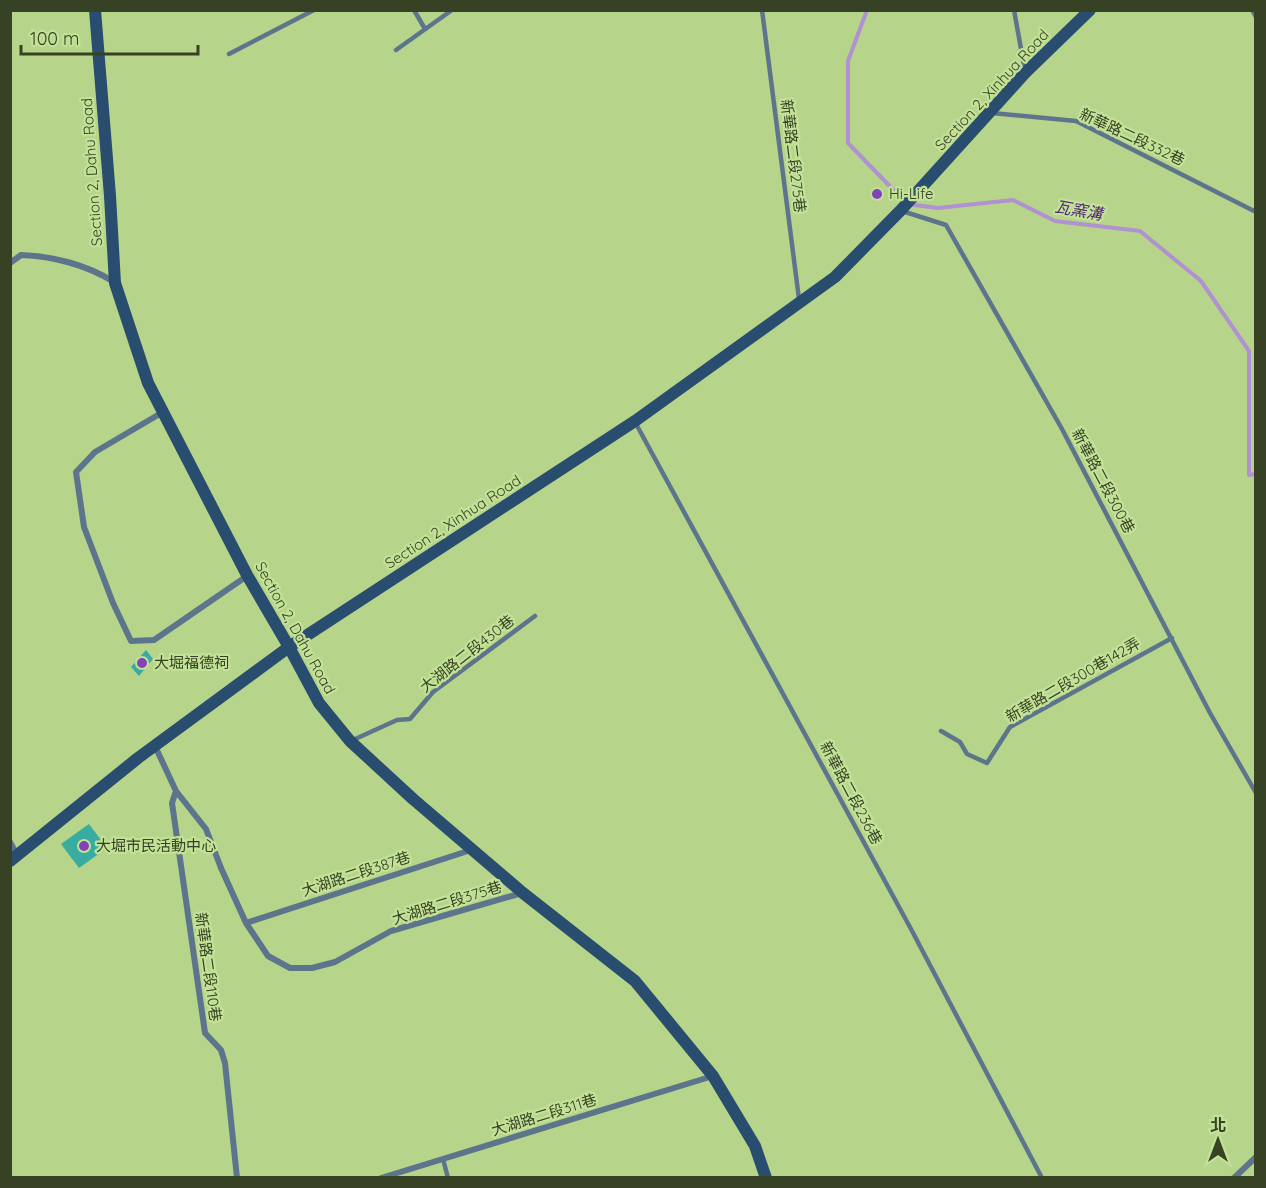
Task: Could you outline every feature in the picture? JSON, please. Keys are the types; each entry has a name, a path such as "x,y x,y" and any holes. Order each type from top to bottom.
{"street":[{"name":"Section 2, Dahu Road","path":"95,10 115,283 147,382 248,575 319,703 350,741 413,799 523,893 635,981 713,1076 755,1146 766,1178"},
{"name":"Section 2, Xinhua Road","path":"14,858 155,746 289,647 635,421 836,277 904,207 1025,74 1089,10"},
{"path":"10,263 21,255 58,259 101,274 115,283"},
{"path":"163,412 95,452 76,472 84,527 113,603 131,641 154,640 248,575"},
{"name":"大湖路二段375巷","path":"155,746 176,791 206,829 246,923 268,956 290,968 312,968 335,962 392,931 523,893"},
{"name":"新華路二段110巷","path":"176,791 172,803 205,1033 221,1050 225,1063 237,1178"},
{"path":"10,842 14,858"},
{"name":"大湖路二段387巷","path":"246,923 474,849"},
{"name":"大湖路二段311巷","path":"381,1178 713,1076"},
{"path":"1234,1178 1256,1157"}],"lane":[{"path":"229,54 314,10"},
{"path":"414,10 424,29"},
{"path":"396,50 452,10"},
{"name":"新華路二段275巷","path":"762,10 800,304"},
{"path":"1014,10 1025,74"},
{"path":"1252,10 1256,17"},
{"name":"新華路二段332巷","path":"989,112 1076,121 1256,212"},
{"name":"新華路二段300巷","path":"904,207 946,225 1062,429 1210,713 1256,793"},
{"name":"新華路二段236巷","path":"635,421 905,919 1042,1178"},
{"name":"大湖路二段430巷","path":"350,741 397,720 410,719 433,692 535,616"},
{"name":"新華路二段300巷142弄","path":"941,731 960,742 967,754 987,763 1010,727 1172,638"},
{"path":"443,1159 448,1178"}],"building":[{"name":"大堀福德祠","path":"146,650 153,659 139,676 131,667"},
{"name":"大堀市民活動中心","path":"89,824 107,848 79,868 61,844"}],"waterway":[{"name":"瓦窯溝","path":"867,10 848,61 848,143 907,204 938,208 1013,200 1055,221 1140,231 1201,281 1249,351 1249,475 1256,474"}],"place":[{"name":"Hi-Life","path":"877,194"},
{"name":"大堀福德祠","path":"142,663"},
{"name":"大堀市民活動中心","path":"84,846"}]}
